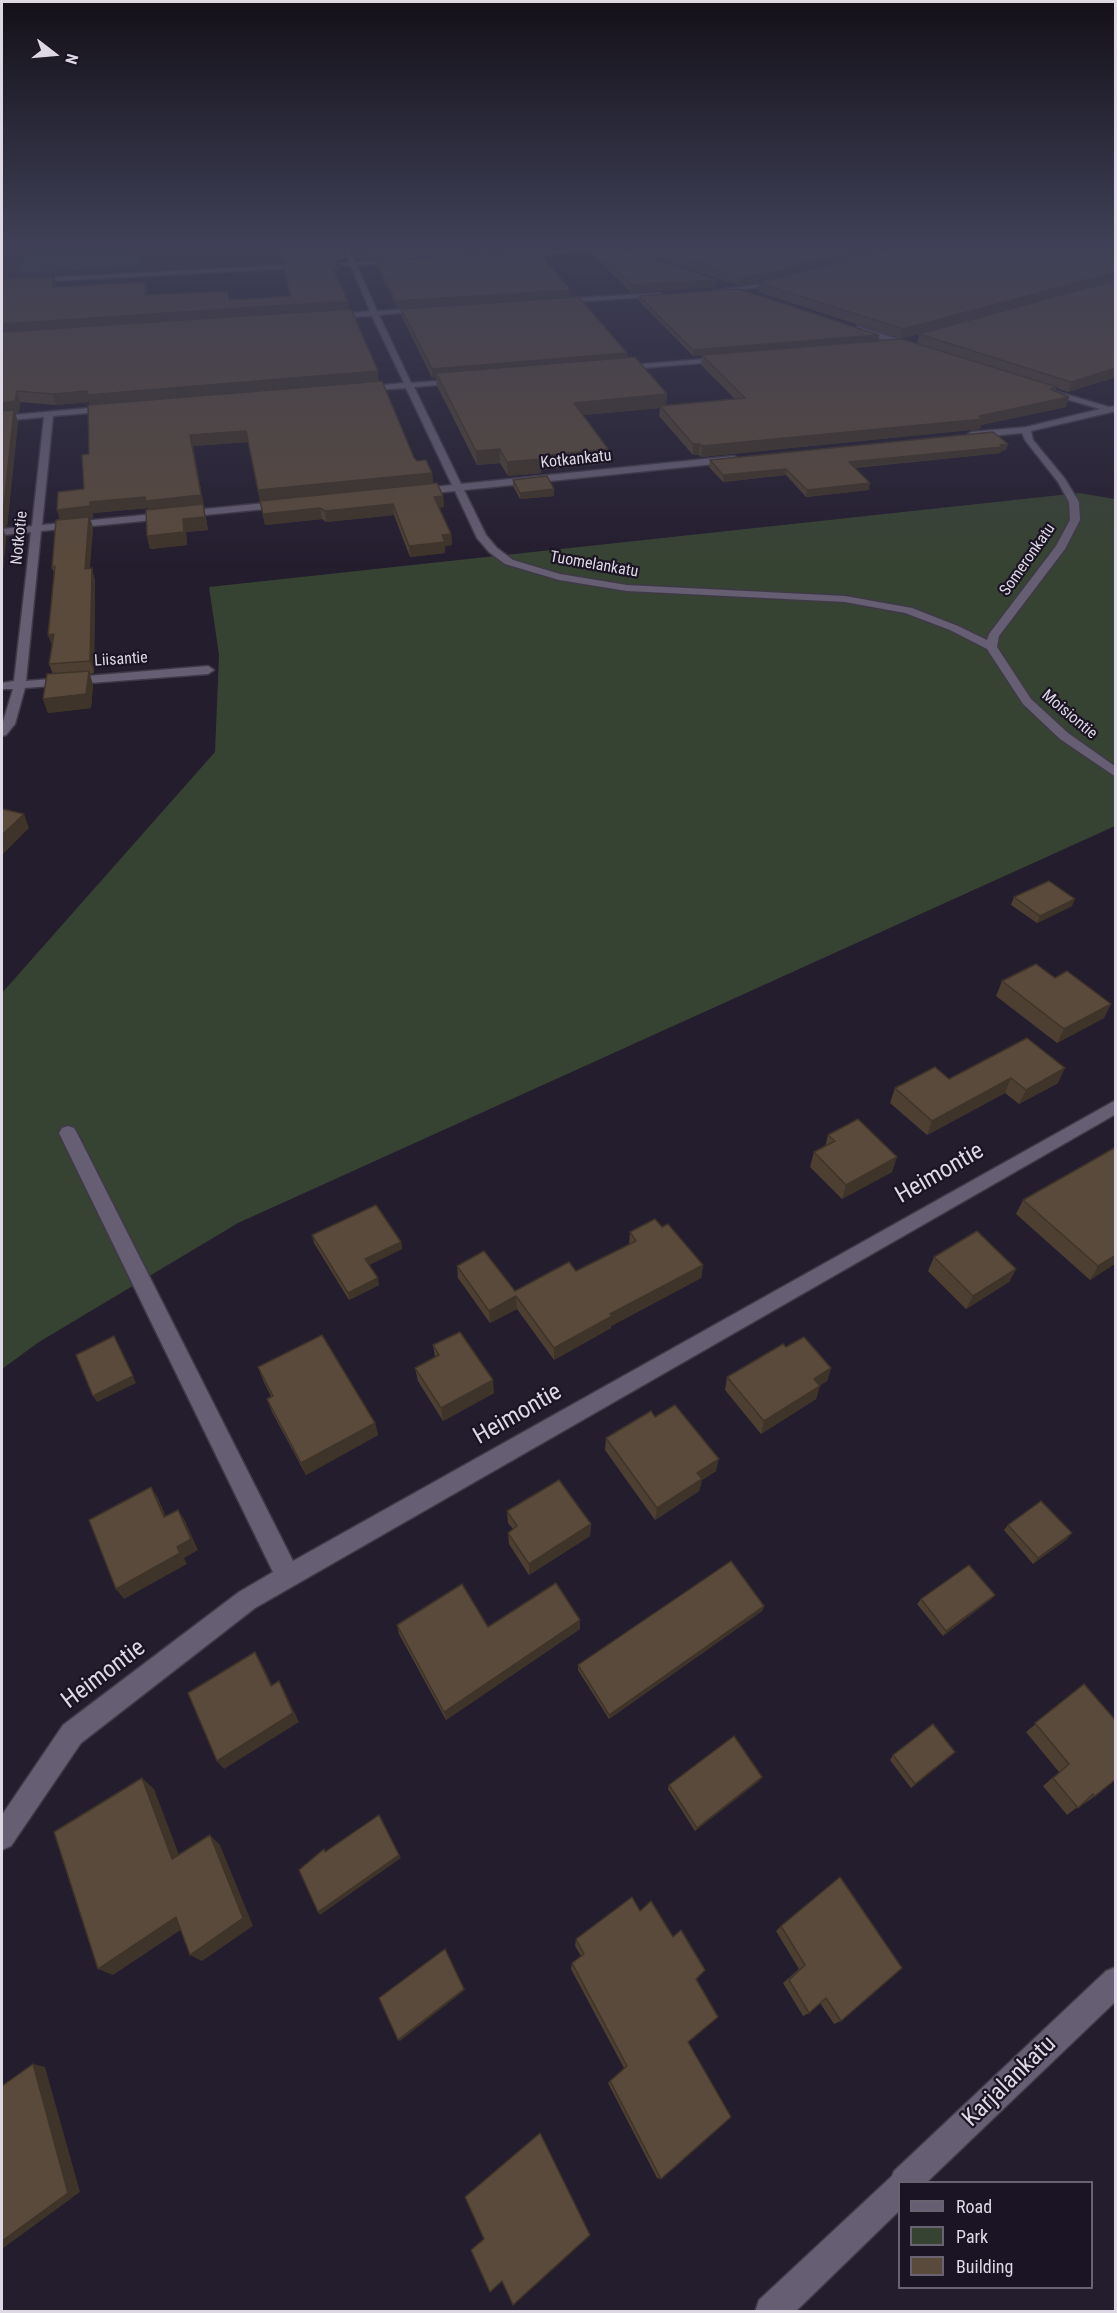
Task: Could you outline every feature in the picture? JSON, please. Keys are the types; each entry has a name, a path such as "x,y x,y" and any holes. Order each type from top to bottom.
{"street":[{"name":"Tuomelankatu","path":"393,353 481,536 493,550 509,562 558,577 627,588 785,595 878,604 908,610 945,624 991,647"},
{"path":"605,369 732,358"},
{"path":"350,390 466,380"},
{"path":"1040,389 1114,409"},
{"path":"2,418 118,409"},
{"path":"965,436 1026,430 1114,409"},
{"name":"Notkotie","path":"2,732 9,724 20,684 49,414"},
{"name":"Someronkatu","path":"991,647 993,636 1061,548 1075,520 1074,502 1062,481 1029,440 1026,430"},
{"name":"Kotkankatu","path":"409,492 741,459"},
{"path":"2,532 292,504"},
{"name":"Moisiontie","path":"991,647 1027,701 1064,736 1116,772"},
{"name":"Liisantie","path":"2,686 208,670"},
{"name":"Heimontie","path":"2,1837 72,1734 247,1600 1116,1106"},
{"path":"68,1133 288,1577"},
{"name":"Karjalankatu","path":"906,2181 1116,1981"},
{"path":"771,2312 898,2190"}],"green space":[{"path":"1079,493 1115,499 1115,826 238,1223 39,1342 2,1369 2,993 215,752 219,655 209,587"}],"building":[{"path":"2,353 370,353 378,371 87,395 87,391 53,394 17,391 15,401 2,403"},
{"path":"424,353 627,353 432,369"},
{"path":"728,353 947,353 1057,387 1050,389 1069,397 979,416 983,419 702,446 693,444 660,406 745,398 702,355"},
{"path":"979,353 1116,353 1116,368 1071,382"},
{"path":"635,357 667,394 574,403 608,449 539,456 541,459 507,462 500,449 476,451 436,373"},
{"path":"382,381 414,458 417,461 426,460 432,473 258,490 246,431 190,435 201,495 146,501 145,497 90,502 90,506 57,510 58,492 84,489 82,455 89,454 88,405"},
{"path":"14,410 3,514 2,515 2,411"},
{"path":"993,432 1008,444 1000,445 1002,447 849,462 870,483 807,490 786,469 723,475 710,460"},
{"path":"547,476 554,489 520,493 513,480"},
{"path":"437,483 443,496 434,497 451,534 442,535 445,542 409,546 393,504 263,514 260,501"},
{"path":"203,504 205,517 183,519 184,532 147,536 146,510"},
{"path":"89,517 85,569 92,568 90,661 49,664 54,634 48,635 55,566 52,568 56,520"},
{"path":"89,671 86,694 43,699 47,674"},
{"path":"2,809 24,814 2,835"},
{"path":"1049,881 1075,899 1040,916 1014,897"},
{"path":"1036,964 1055,978 1067,971 1111,1004 1064,1029 1002,981"},
{"path":"1027,1038 1065,1068 1026,1090 1011,1078 932,1121 895,1088 935,1067 949,1079"},
{"path":"858,1119 897,1157 846,1185 814,1152 835,1141 828,1135"},
{"path":"1116,1147 1116,1255 1098,1266 1023,1200"},
{"path":"376,1205 401,1242 365,1259 378,1278 348,1293 312,1235"},
{"path":"655,1219 662,1227 668,1224 703,1265 610,1314 612,1316 554,1348 516,1296 489,1311 457,1266 484,1251 515,1291 569,1262 576,1271 636,1241 630,1232"},
{"path":"977,1231 1016,1269 973,1296 934,1257"},
{"path":"460,1332 493,1380 441,1408 415,1368 439,1355 433,1345"},
{"path":"322,1335 375,1423 301,1463 267,1399 273,1396 258,1367"},
{"path":"114,1336 133,1376 93,1396 76,1355"},
{"path":"804,1337 831,1368 814,1379 820,1386 764,1421 727,1377 783,1344 786,1347"},
{"path":"675,1405 719,1459 697,1473 702,1479 657,1508 606,1438 651,1411 655,1417"},
{"path":"559,1480 591,1524 529,1564 508,1533 517,1526 507,1511"},
{"path":"151,1487 164,1517 178,1510 191,1539 177,1547 180,1553 116,1589 89,1520"},
{"path":"1041,1501 1072,1533 1038,1558 1008,1525"},
{"path":"731,1561 764,1606 609,1715 578,1665"},
{"path":"969,1565 995,1595 946,1631 921,1599"},
{"path":"556,1583 580,1620 444,1712 397,1625 462,1584 488,1627"},
{"path":"255,1652 271,1686 279,1681 293,1713 217,1761 188,1693"},
{"path":"1084,1684 1116,1721 1116,1779 1095,1796 1093,1794 1078,1808 1053,1778 1069,1764 1035,1723"},
{"path":"933,1724 955,1752 915,1784 893,1755"},
{"path":"734,1736 762,1777 697,1828 669,1785"},
{"path":"142,1778 172,1859 210,1835 243,1918 190,1955 176,1917 98,1969 54,1832"},
{"path":"379,1815 399,1855 318,1912 299,1870 324,1849 325,1852"},
{"path":"840,1877 902,1968 841,2021 826,1998 809,2013 789,1980 805,1965 781,1926"},
{"path":"632,1897 640,1911 651,1901 673,1937 681,1930 705,1970 696,1979 718,2017 688,2042 731,2117 661,2179 610,2081 627,2066 572,1963 584,1954 576,1939"},
{"path":"445,1949 464,1989 398,2040 379,1998"},
{"path":"33,2064 68,2193 2,2241 2,2086"},
{"path":"540,2133 590,2235 513,2305 502,2281 490,2292 471,2250 484,2239 465,2197"}]}
